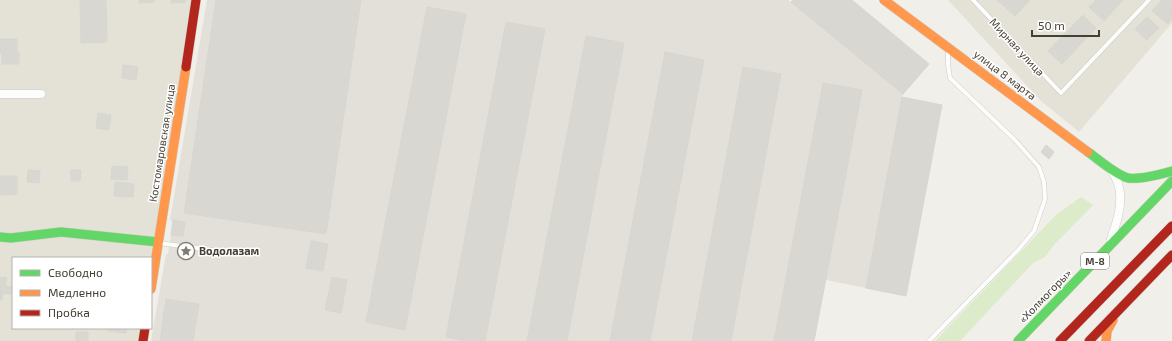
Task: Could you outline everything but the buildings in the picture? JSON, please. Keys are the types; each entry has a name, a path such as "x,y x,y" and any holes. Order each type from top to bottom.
{"main road":[{"name":"Костомаровская улица","path":"152,282 196,0"},
{"name":"улица 8 марта","path":"884,0 1111,169 1128,178 1147,177 1172,171"},
{"name":"«Холмогоры»","path":"1018,341 1172,181"},
{"name":"М-8","path":"1060,341 1172,226"},
{"path":"0,237 11,238 61,232 158,242"},
{"path":"1090,341 1172,255"},
{"path":"1106,341 1107,331 1120,308"},
{"path":"143,341 145,329"}],"street":[{"path":"0,94 41,94"},
{"path":"1109,246 1118,219 1120,198 1118,184 1111,169"}],"lane":[{"name":"Мирная улица","path":"973,0 1061,93 1149,0"},
{"path":"929,341 1018,250 1034,231 1046,199 1044,182 1039,167 1015,140 950,78 948,65 949,48"},
{"path":"158,242 219,251"}],"shaded area":[{"path":"0,0 201,0 152,297 152,257 12,257 12,329 147,329 145,341 0,341"},
{"path":"207,0 789,0 791,2 793,0 852,0 929,64 902,97 906,296 826,280 814,341 151,341 166,254 168,254 173,221 170,220"},
{"path":"948,0 1172,0 1172,23 1079,132 1040,100"}],"green space":[{"path":"1081,197 1093,205 1054,245 1045,257 1033,263 960,341 935,341 1056,215"}],"traffic: fast":[{"path":"1088,152 1113,170 1128,178 1144,177 1172,171"},
{"path":"1018,341 1172,181"},
{"path":"0,237 11,238 61,232 158,242"}],"traffic: slow":[{"path":"884,0 1088,152"},
{"path":"152,283 186,67"},
{"path":"1106,341 1107,331 1113,320"}],"traffic: jam":[{"path":"186,67 196,0"},
{"path":"1060,341 1172,226"},
{"path":"1089,341 1172,255"},
{"path":"143,341 145,329"}],"place":[{"name":"Водолазам","path":"186,251"}]}
